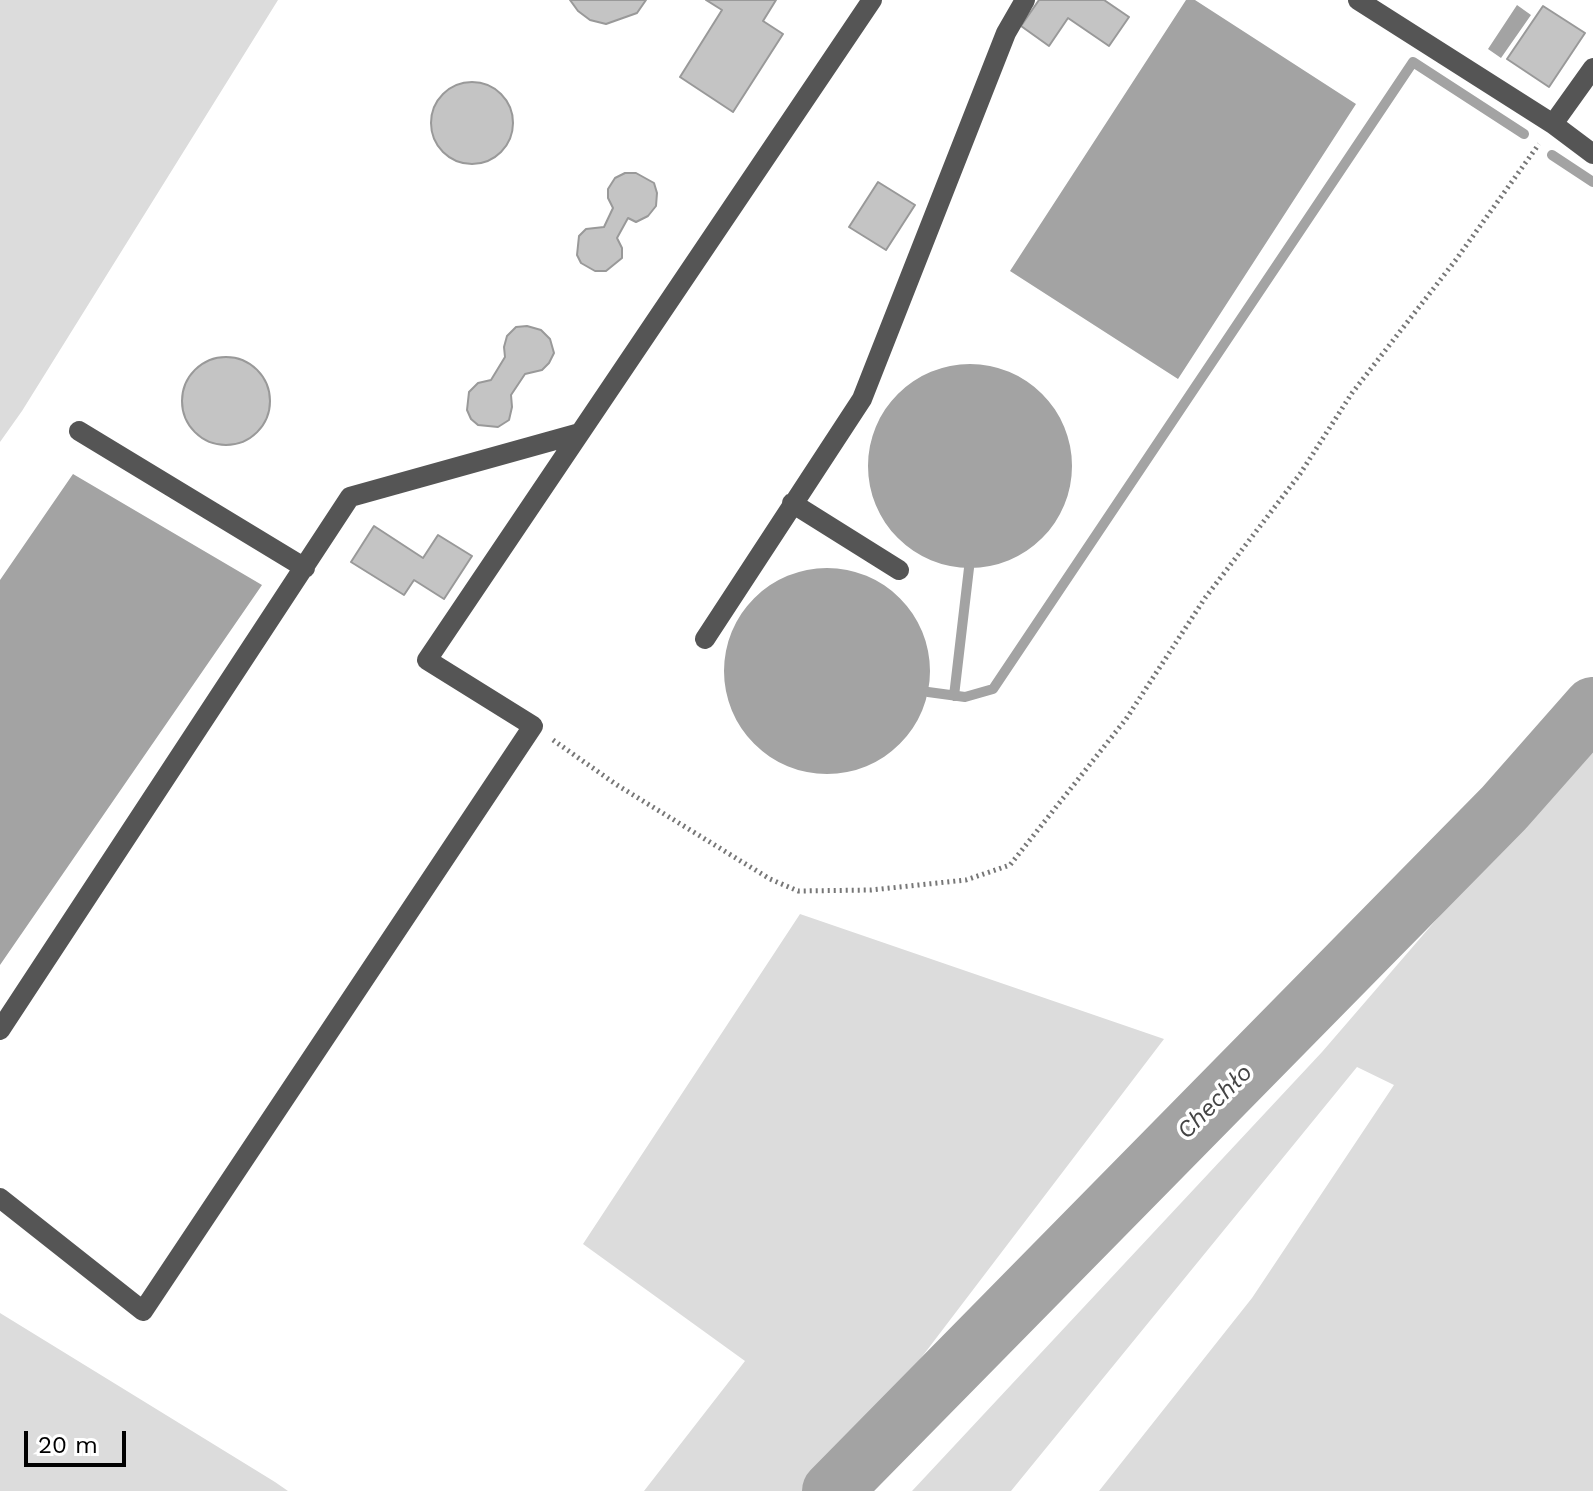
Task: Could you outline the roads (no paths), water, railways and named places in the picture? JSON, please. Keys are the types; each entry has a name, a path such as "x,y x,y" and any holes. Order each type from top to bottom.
{"lane":[{"path":"0,1198 143,1311 533,726 427,660 872,0"},
{"path":"705,639 862,399 1006,33 1025,0"},
{"path":"1358,0 1553,124 1593,154"},
{"path":"1553,124 1593,68"},
{"path":"79,431 305,568"},
{"path":"0,1030 350,497 580,433"},
{"path":"792,503 899,570"}],"waterway":[{"path":"928,692 965,697 993,689 1413,62 1524,134"},
{"path":"1552,155 1593,182"},
{"path":"954,696 969,568"},
{"name":"Chechło","path":"832,1491 1504,808 1593,707"}]}
